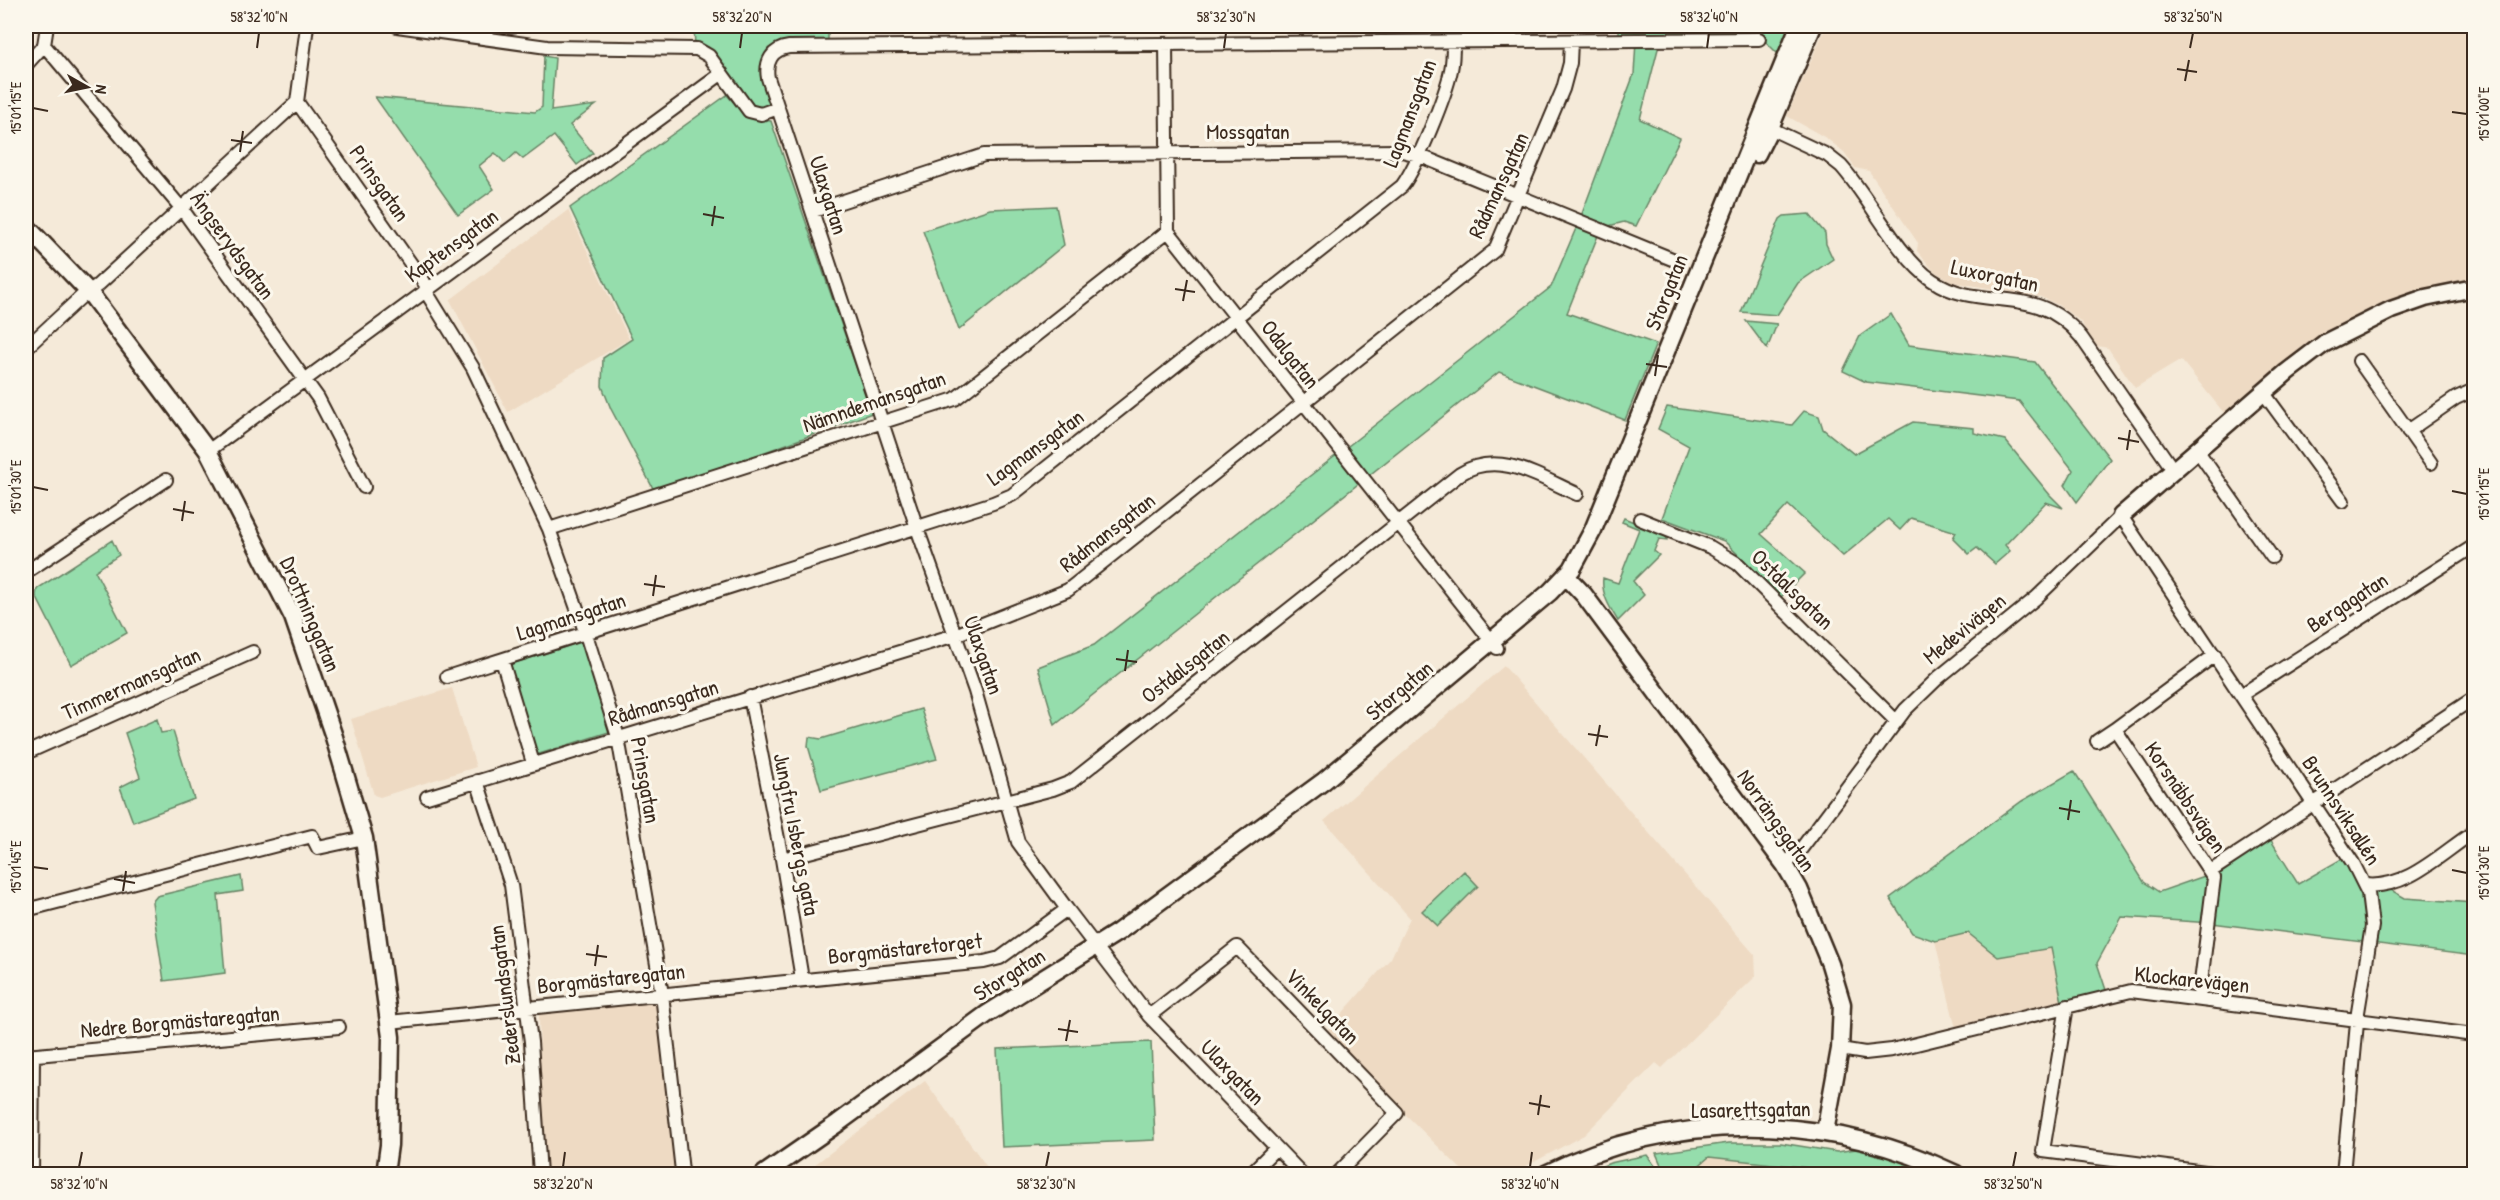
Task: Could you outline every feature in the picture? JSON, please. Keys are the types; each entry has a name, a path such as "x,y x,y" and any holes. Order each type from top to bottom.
{"street":[{"path":"26,65 44,45 47,26"},
{"path":"26,348 297,102 307,26"},
{"path":"397,26 547,47 697,49 709,56 749,111 761,114 778,108"},
{"name":"Storgatan","path":"778,1174 843,1130 970,1036 1099,950 1329,788 1569,579 1593,530 1764,125 1799,26"},
{"name":"Storgatan","path":"1764,125 1813,26"},
{"path":"1168,231 1166,44 1759,39"},
{"name":"Rådmansgatan","path":"426,797 955,635 1068,590 1495,250 1563,89 1570,63 1571,41"},
{"name":"Lagmansgatan","path":"447,677 917,528 1012,495 1395,192 1408,177 1451,72 1453,42"},
{"name":"Ulaxgatan","path":"1166,44 789,47 774,53 767,68 778,108 917,528 975,691 1018,842 1149,1016 1302,1174"},
{"name":"Ängserydsgatan","path":"44,45 182,208 318,398 364,487"},
{"name":"Kaptensgatan","path":"208,451 721,74"},
{"name":"Prinsgatan","path":"297,102 427,289 473,368 549,530 586,634 618,738 662,994 682,1172"},
{"name":"Luxorgatan","path":"1764,125 1827,155 1841,166 1911,261 1930,280 1965,294 2039,305 2065,319 2081,337 2174,471"},
{"name":"Mossgatan","path":"813,211 978,156 1402,151 1418,155 1671,259"},
{"name":"Drottninggatan","path":"26,226 89,292 208,451 293,617 334,737 364,838 389,1022 389,1145 385,1174"},
{"name":"Odalgatan","path":"1168,231 1495,645"},
{"name":"Nämndemansgatan","path":"549,530 961,395 1168,231"},
{"name":"Medevivägen","path":"1785,865 1801,849 1896,720 1928,687 2036,598 2121,516 2263,392 2325,343 2369,319 2425,298 2475,288"},
{"path":"2359,361 2431,463"},
{"path":"2408,431 2456,398 2475,390"},
{"path":"2263,392 2343,501"},
{"path":"2197,450 2272,557"},
{"name":"Ostdalsgatan","path":"782,859 1053,789 1079,777 1460,474 1483,464 1510,465 1577,494"},
{"path":"26,572 166,480"},
{"name":"Brunnsviksallén","path":"2121,516 2315,804 2365,885 2371,903 2372,926 2358,1020 2343,1174"},
{"name":"Ostdalsgatan","path":"1640,519 1710,547 1738,564 1896,720"},
{"name":"Bergagatan","path":"2241,695 2475,546"},
{"name":"Norrängsgatan","path":"1569,579 1785,865 1807,907 1839,987 1843,1015 1840,1049 1825,1132"},
{"name":"Timmermansgatan","path":"26,753 253,652"},
{"name":"Korsnäbbsvägen","path":"2097,741 2215,655"},
{"path":"502,660 533,764"},
{"name":"Jungfru Isbergs gata","path":"750,697 782,859 802,979"},
{"path":"2211,871 2475,698"},
{"name":"Korsnäbbsvägen","path":"2115,729 2214,878 2199,999"},
{"name":"Zederslundsgatan","path":"477,781 511,885 528,1008 536,1091 540,1174"},
{"path":"2365,885 2383,886 2399,882 2475,832"},
{"path":"26,910 312,836 318,848 364,838"},
{"name":"Borgmästaretorget","path":"802,979 984,962 1000,958 1067,909"},
{"name":"Vinkelgatan","path":"1149,1016 1237,947 1397,1113 1337,1174"},
{"name":"Storgatan","path":"764,1174 987,1014 1099,950"},
{"name":"Borgmästaregatan","path":"389,1022 802,979"},
{"name":"Klockarevägen","path":"1840,1049 1865,1053 1880,1052 2131,990 2475,1035"},
{"path":"2067,1006 2043,1151 2221,1174"},
{"name":"Nedre Borgmästaregatan","path":"29,1055 339,1027"},
{"path":"29,1055 32,1174"},
{"name":"Drottninggatan","path":"374,1174 389,1088"},
{"name":"Lasarettsgatan","path":"1546,1174 1609,1148 1645,1138 1717,1129 1776,1127 1825,1132 1880,1144 1956,1174"},
{"path":"1250,1174 1276,1148"}],"shaded area":[{"path":"1826,26 2474,26 2474,279 2386,305 2337,327 2300,352 2224,413 2181,360 2135,388 2108,348 2097,346 2080,321 2060,306 2041,297 1952,282 1934,271 1917,251 1918,243 1869,171 1855,168 1844,152 1826,138 1787,116"},
{"path":"568,210 629,339 508,412 450,300"},
{"path":"1504,666 1755,955 1756,976 1662,1068 1656,1063 1584,1135 1512,1174 1466,1174 1324,1034 1391,958 1410,918 1324,821"},
{"path":"452,688 476,767 380,797 374,795 351,719"},
{"path":"1968,933 1998,957 2051,948 2064,1012 1957,1033 1935,941"},
{"path":"659,1002 678,1174 541,1174 539,1013"},
{"path":"925,1081 992,1174 802,1174 830,1153"},
{"path":"1708,1157 1863,1174 1689,1174"}],"green space":[{"path":"694,26 828,26 828,45 784,45 768,61 782,111 761,111 749,106 735,92 708,47 695,46"},
{"path":"1619,26 1794,26 1781,57 1759,35 1660,41 1640,119 1680,138 1636,226 1624,222 1601,228 1567,313 1656,344 1625,420 1499,372 1055,725 1038,667 1094,645 1551,287 1580,219 1634,74 1636,41 1619,41"},
{"path":"544,56 555,58 551,111 596,105 570,125 593,153 577,165 554,136 523,159 516,153 505,163 495,153 479,166 494,189 458,215 375,97 535,112 542,107"},
{"path":"727,95 747,113 758,119 771,121 872,413 655,492 611,409 602,386 603,358 632,339 570,208"},
{"path":"1056,206 1064,245 959,330 923,231 990,209"},
{"path":"1809,214 1825,233 1826,244 1833,259 1798,283 1777,315 1741,312 1780,219 1784,216"},
{"path":"1891,314 1909,345 2035,362 2110,459 2077,502 2065,485 2073,470 2019,401 1866,382 1843,371 1860,336"},
{"path":"1746,321 1777,324 1767,349"},
{"path":"1667,407 1792,425 1804,411 1819,416 1823,429 1854,454 1913,422 1974,428 1974,433 2005,440 2063,508 2046,502 2005,545 2010,551 1995,564 1977,548 1969,554 1953,538 1956,532 1911,518 1900,530 1888,519 1843,556 1788,505 1761,534 1805,573 1781,597 1724,541 1662,518 1689,446 1658,429"},
{"path":"1624,518 1666,535 1667,540 1659,539 1654,551 1659,555 1633,581 1644,595 1618,621 1605,595 1603,578 1618,583 1639,529 1622,522"},
{"path":"112,540 119,555 95,571 127,633 71,665 36,596 37,589"},
{"path":"584,641 612,731 536,755 508,665"},
{"path":"921,709 937,759 821,790 808,746 809,737 821,739"},
{"path":"157,719 161,733 173,731 194,799 133,822 120,787 140,777 125,733"},
{"path":"2074,771 2144,882 2159,892 2216,872 2269,837 2298,884 2352,853 2373,893 2391,890 2405,898 2474,903 2474,956 2212,923 2122,917 2097,963 2109,999 2064,1012 2051,948 1998,957 1968,933 1935,941 1912,933 1890,898 2022,801"},
{"path":"1464,871 1478,886 1438,926 1422,911"},
{"path":"241,876 243,891 218,895 225,973 164,981 152,902 157,896"},
{"path":"1151,1042 1155,1140 1002,1147 997,1049"},
{"path":"1729,1143 1781,1143 1837,1152 1862,1148 1938,1174 1863,1174 1709,1157 1689,1174 1665,1174 1656,1153"},
{"path":"1647,1155 1661,1174 1583,1174 1610,1163"}]}
